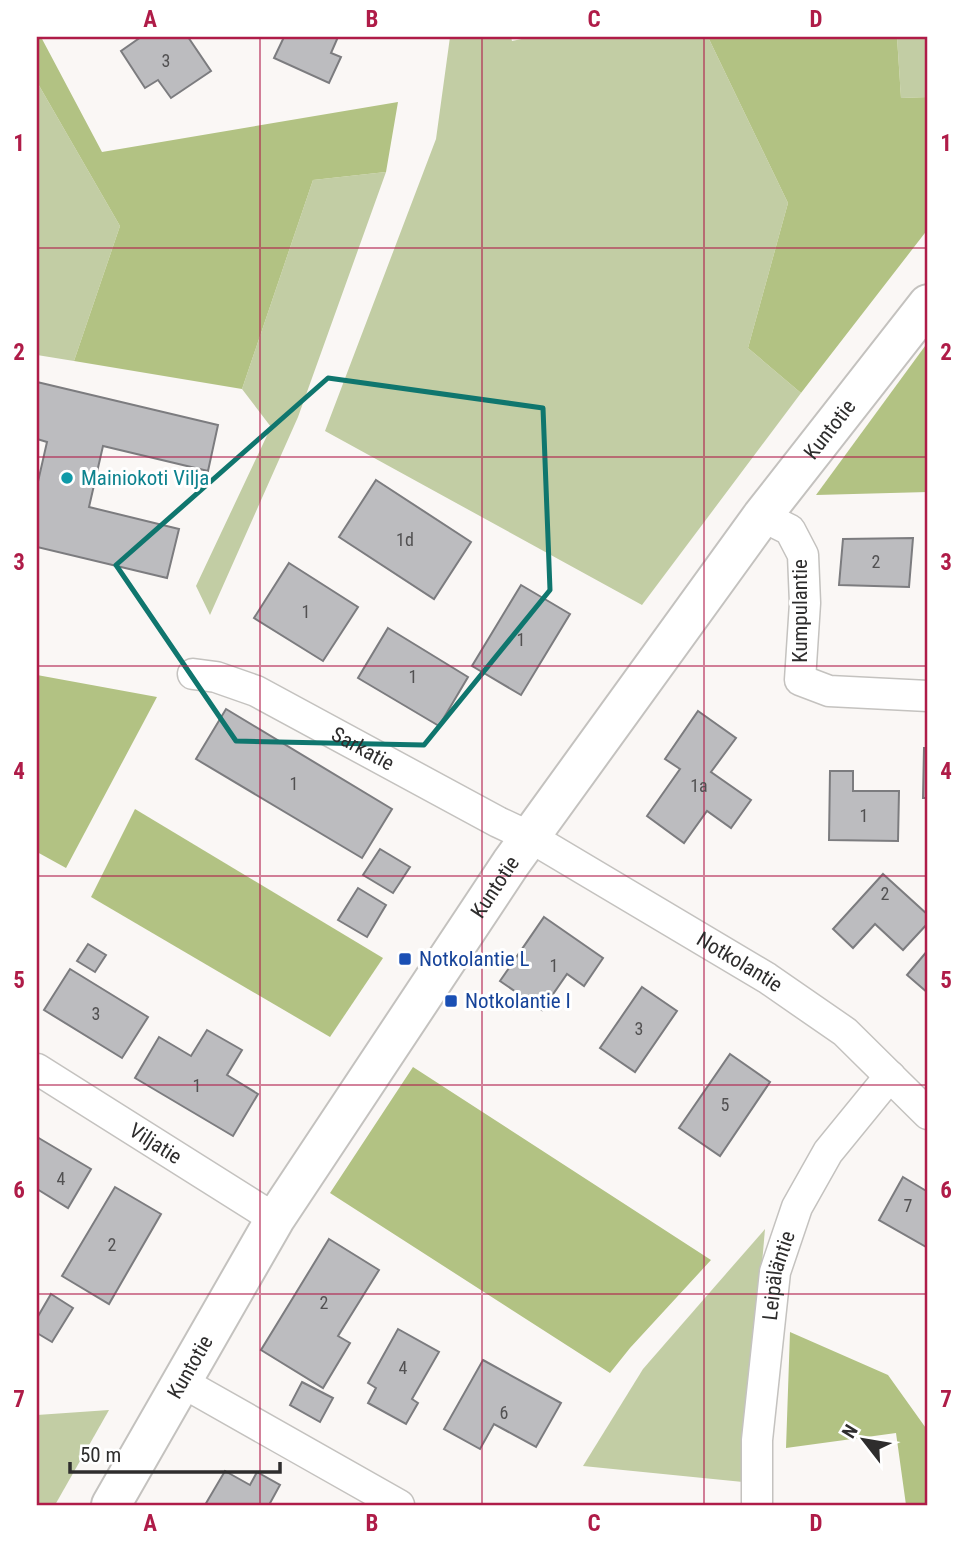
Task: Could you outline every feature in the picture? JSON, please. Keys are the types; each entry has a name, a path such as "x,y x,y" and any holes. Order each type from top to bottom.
{"street":[{"name":"Kuntotie","path":"111,1505 275,1219 530,837 762,516 928,304"},
{"name":"Kumpulantie","path":"762,516 790,530 803,555 804,603 800,680 829,691 928,696"},
{"name":"Sarkatie","path":"193,674 216,677 256,691 530,837"},
{"name":"Notkolantie","path":"530,837 767,978 845,1032 928,1114"},
{"name":"Viljatie","path":"37,1069 275,1219"},
{"name":"Leipäläntie","path":"757,1505 757,1440 775,1272 797,1207 828,1152 890,1076"},
{"path":"180,1381 399,1505"}],"highlighted area":[{"path":"328,378 543,408 550,590 424,745 236,741 116,565"}],"green space":[{"path":"37,37 41,37 102,152 398,102 386,172 313,180 242,389 74,361 120,226 37,82"},
{"path":"450,37 511,37 512,41 531,37 708,37 788,203 748,348 801,393 642,605 325,431 436,139"},
{"path":"708,37 897,37 901,98 928,97 928,229 801,393 748,348 788,203"},
{"path":"897,37 928,37 928,97 901,98"},
{"path":"37,82 120,226 74,361 37,355"},
{"path":"386,172 298,417 210,615 196,586 271,427 242,389 313,180"},
{"path":"928,342 928,492 816,495"},
{"path":"37,675 157,697 66,868 37,852"},
{"path":"135,809 383,958 330,1037 91,897"},
{"path":"413,1067 711,1260 610,1373 330,1193"},
{"path":"765,1229 743,1482 583,1466 643,1369"},
{"path":"790,1332 888,1375 928,1431 928,1505 906,1505 896,1433 786,1448"},
{"path":"109,1410 55,1505 37,1505 37,1415"}],"building":[{"path":"141,37 188,37 211,71 171,98 158,80 145,88 121,51"},
{"path":"284,37 338,37 331,53 341,57 329,83 274,58"},
{"name":"Mainiokoti Vilja","path":"37,382 218,425 208,471 103,446 89,507 179,529 167,578 37,547 37,486 47,442 37,439"},
{"path":"376,480 471,542 434,599 339,537"},
{"path":"913,538 909,587 839,585 843,539"},
{"path":"289,563 358,607 323,661 254,618"},
{"path":"521,585 570,614 521,695 472,666"},
{"path":"388,628 468,677 439,726 358,678"},
{"path":"226,709 392,809 362,858 196,759"},
{"path":"698,711 736,738 711,772 751,800 731,828 707,811 684,843 647,816 680,769 665,759"},
{"path":"924,748 928,748 928,798 923,798"},
{"path":"830,771 853,771 853,791 899,791 898,841 829,840"},
{"path":"380,849 410,867 393,893 363,875"},
{"path":"883,874 928,915 928,923 903,950 875,924 853,948 833,929"},
{"path":"358,888 386,905 367,937 338,920"},
{"path":"544,917 603,958 584,986 567,974 542,1010 500,981"},
{"path":"88,944 106,955 95,972 77,961"},
{"path":"928,950 928,993 907,975"},
{"path":"70,969 148,1017 122,1058 44,1010"},
{"path":"642,987 677,1011 635,1072 600,1048"},
{"path":"207,1030 242,1050 227,1075 258,1094 233,1136 135,1078 159,1037 191,1056"},
{"path":"730,1054 770,1082 720,1156 679,1128"},
{"path":"37,1137 91,1169 68,1208 37,1189"},
{"path":"903,1177 928,1192 928,1248 879,1220"},
{"path":"115,1187 161,1214 109,1304 62,1276"},
{"path":"329,1239 379,1270 338,1336 350,1343 323,1388 261,1350"},
{"path":"51,1294 73,1308 52,1342 37,1333 37,1318"},
{"path":"398,1329 439,1352 412,1399 418,1403 406,1424 368,1403 376,1388 368,1383"},
{"path":"483,1360 561,1403 536,1447 494,1424 480,1449 444,1429"},
{"path":"302,1382 333,1398 320,1422 290,1405"},
{"path":"225,1471 250,1485 257,1472 280,1485 269,1505 205,1505"}],"place":[{"name":"Mainiokoti Vilja","path":"67,478"},
{"name":"Notkolantie L","path":"405,959"},
{"name":"Notkolantie I","path":"451,1001"}]}
